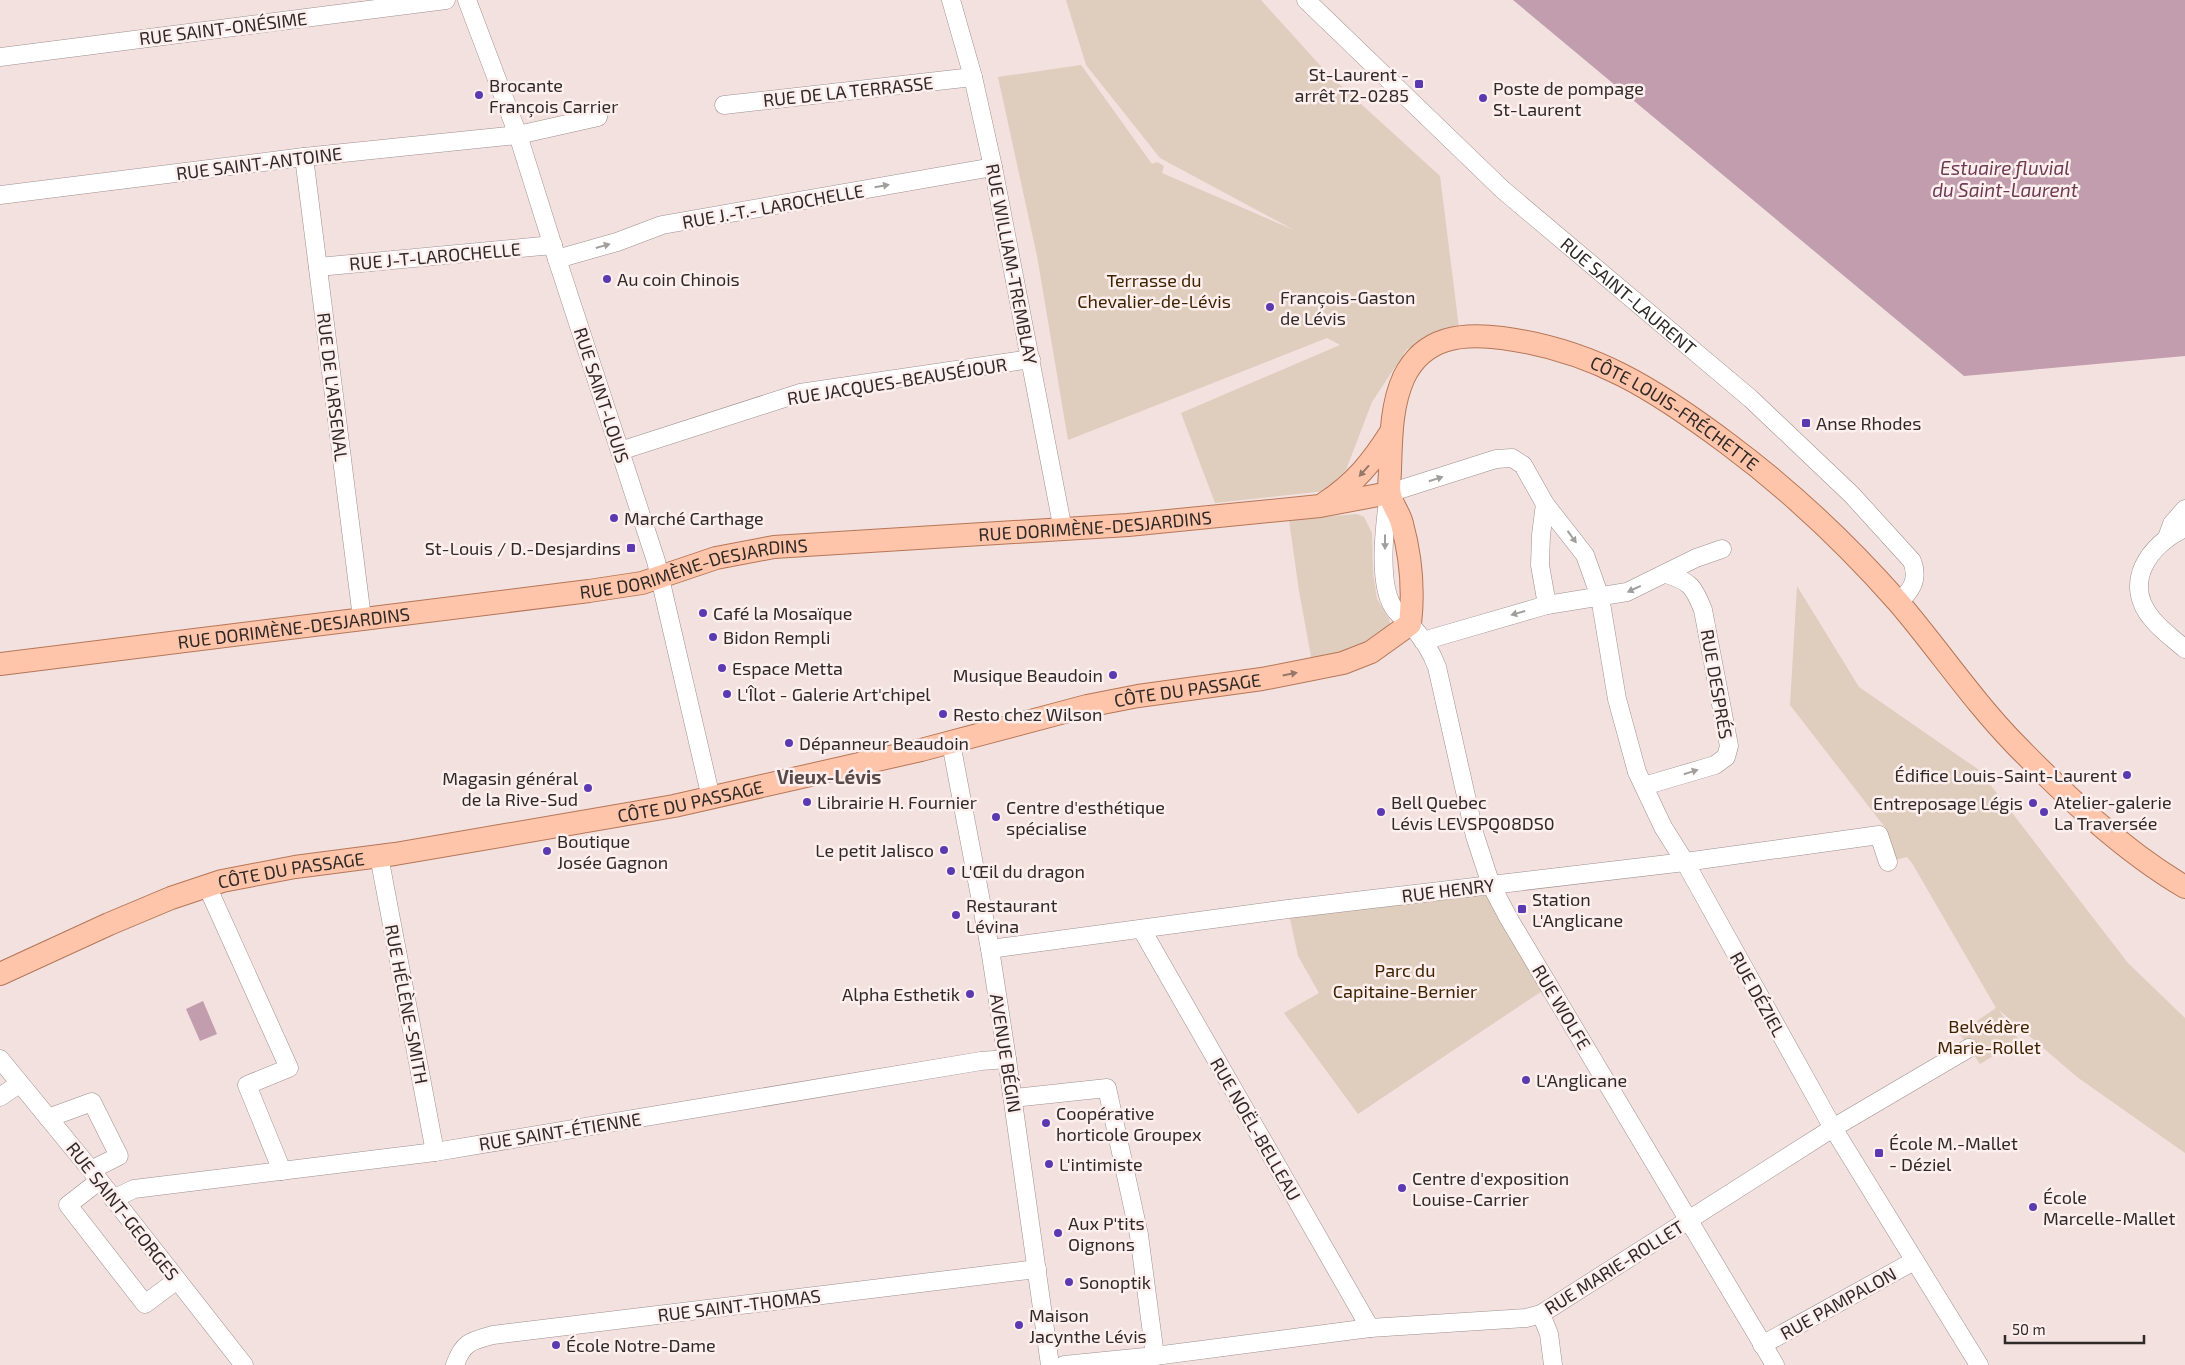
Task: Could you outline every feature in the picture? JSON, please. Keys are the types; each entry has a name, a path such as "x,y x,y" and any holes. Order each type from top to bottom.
{"main road":[{"name":"CÔTE LOUIS-FRÉCHETTE","path":"1417,633 1412,573 1402,522 1389,493 1392,431 1397,401 1404,377 1414,362 1429,347 1446,340 1464,336 1488,336 1524,341 1567,352 1602,364 1661,395 1733,447 1787,490 1858,558 1898,602 1978,703 2017,746 2103,826 2150,864 2185,887"},
{"path":"1320,506 1342,491 1363,472 1392,431"},
{"name":"RUE DORIMÈNE-DESJARDINS","path":"0,664 589,591 642,583 716,558 774,548 1128,525 1320,506 1389,493"},
{"name":"CÔTE DU PASSAGE","path":"0,974 109,924 207,886 295,867 379,856 519,833 711,798 951,743 1096,705 1138,696 1262,680 1343,663 1417,633"}],"street":[{"name":"RUE SAINT-ONÉSIME","path":"0,57 446,0"},
{"name":"RUE SAINT-LOUIS","path":"467,0 518,135 660,577 711,798"},
{"name":"RUE WILLIAM-TREMBLAY","path":"950,0 973,77 993,167 1063,530"},
{"name":"RUE SAINT-LAURENT","path":"1306,0 1503,190 1751,398 1852,495 1912,561 1915,570 1912,587 1908,594 1898,602"},
{"name":"RUE DE LA TERRASSE","path":"724,105 973,77"},
{"name":"RUE SAINT-ANTOINE","path":"0,194 304,156 518,135 598,118"},
{"name":"RUE DE L'ARSENAL","path":"304,156 362,618"},
{"name":"RUE J.-T.- LAROCHELLE","path":"555,252 617,242 662,225 993,167"},
{"name":"RUE J-T-LAROCHELLE","path":"318,267 555,252"},
{"name":"RUE JACQUES-BEAUSÉJOUR","path":"620,451 800,393 1030,359"},
{"name":"RUE DÉZIEL","path":"1389,493 1496,460 1512,458 1523,465 1545,504 1585,554 1600,597 1617,699 1637,772 1663,827 1685,862 1833,1128 1979,1365"},
{"path":"1545,504 1540,564 1547,605"},
{"path":"2185,509 2172,524 2168,535 2146,559 2139,574 2139,590 2152,620 2185,649"},
{"path":"2168,535 2185,528"},
{"name":"CÔTE DU PASSAGE","path":"1417,633 1547,605 1627,592 1696,558 1722,549"},
{"name":"RUE DESPRÉS","path":"1644,786 1715,764 1726,757 1729,746 1703,610 1691,586 1683,579 1666,574"},
{"name":"RUE WOLFE","path":"1417,633 1431,651 1437,666 1475,836 1491,885 1775,1365"},
{"name":"AVENUE BÉGIN","path":"951,743 990,949 1008,1059 1050,1365"},
{"name":"RUE HENRY","path":"990,949 1685,862 1879,835 1888,862"},
{"name":"RUE HÉLÈNE-SMITH","path":"379,856 435,1152"},
{"path":"207,886 289,1068 247,1085 282,1171"},
{"name":"RUE NOËL-BELLEAU","path":"1142,930 1370,1328"},
{"name":"RUE MARIE-ROLLET","path":"1064,1365 1155,1356 1370,1328 1526,1318 1541,1314 1833,1128 1969,1048"},
{"name":"RUE SAINT-GEORGES","path":"0,1059 244,1365"},
{"name":"RUE SAINT-ÉTIENNE","path":"113,1199 134,1188 435,1152 981,1061 1008,1059"},
{"path":"0,1097 19,1084"},
{"path":"1013,1098 1107,1088 1139,1235 1155,1356"},
{"path":"48,1118 92,1102 119,1156 95,1176 68,1206 145,1304 177,1280"},
{"name":"RUE PAMPALON","path":"1762,1345 1914,1261"},
{"name":"RUE SAINT-THOMAS","path":"455,1365 460,1350 471,1340 493,1335 1037,1269"},
{"path":"1541,1314 1549,1334 1553,1365"}],"green space":[{"name":"Terrasse du Chevalier-de-Lévis","path":"1066,0 1261,0 1327,73 1440,176 1459,328 1407,349 1372,402 1346,470 1325,491 1215,503 1181,413 1340,345 1327,338 1068,440 1037,256 998,77 1081,65 1152,164 1157,162 1164,166 1162,173 1294,230 1160,158 1086,65"},
{"path":"1357,514 1364,517 1372,533 1373,573 1377,599 1389,619 1391,628 1382,639 1312,662 1289,520"},
{"name":"Belvédère Marie-Rollet","path":"1797,586 1859,687 1979,770 2128,963 2185,1018 2185,1153 2077,1077 1999,1010 2019,1040 1980,1064 1959,1033 1996,1008 1912,863 1907,857 1888,862 1879,835 1887,830 1790,705"},
{"name":"Parc du Capitaine-Bernier","path":"1490,885 1542,991 1358,1114 1284,1013 1319,993 1298,956 1288,909"}],"water":[{"name":"Estuaire fluvial du Saint-Laurent","path":"1513,0 2185,0 2185,356 1964,376"},
{"path":"203,1001 217,1034 200,1041 186,1009"}],"place":[{"name":"St-Laurent - arrêt T2-0285","path":"1419,84"},
{"name":"Brocante François Carrier","path":"479,95"},
{"name":"Poste de pompage St-Laurent","path":"1483,98"},
{"name":"Au coin Chinois","path":"607,279"},
{"name":"François-Gaston de Lévis","path":"1270,307"},
{"name":"Anse Rhodes","path":"1806,423"},
{"name":"Marché Carthage","path":"614,518"},
{"name":"St-Louis / D.-Desjardins","path":"631,548"},
{"name":"Café la Mosaïque","path":"703,613"},
{"name":"Bidon Rempli","path":"713,637"},
{"name":"Espace Metta","path":"722,668"},
{"name":"Musique Beaudoin","path":"1113,675"},
{"name":"L'Îlot - Galerie Art'chipel","path":"727,694"},
{"name":"Resto chez Wilson","path":"943,714"},
{"name":"Dépanneur Beaudoin","path":"789,743"},
{"name":"Édifice Louis-Saint-Laurent","path":"2127,775"},
{"name":"Magasin général de la Rive-Sud","path":"588,788"},
{"name":"Librairie H. Fournier","path":"807,802"},
{"name":"Entreposage Légis","path":"2033,803"},
{"name":"Bell Quebec Lévis LEVSPQ08DS0","path":"1381,812"},
{"name":"Atelier-galerie La Traversée","path":"2044,812"},
{"name":"Centre d'esthétique spécialise","path":"996,817"},
{"name":"Le petit Jalisco","path":"944,850"},
{"name":"Boutique Josée Gagnon","path":"547,851"},
{"name":"L'Œil du dragon","path":"951,871"},
{"name":"Station L'Anglicane","path":"1522,909"},
{"name":"Restaurant Lévina","path":"956,915"},
{"name":"Alpha Esthetik","path":"970,994"},
{"name":"L'Anglicane","path":"1526,1080"},
{"name":"Coopérative horticole Groupex","path":"1046,1123"},
{"name":"École M.-Mallet - Déziel","path":"1879,1153"},
{"name":"L'intimiste","path":"1049,1164"},
{"name":"Centre d'exposition Louise-Carrier","path":"1402,1188"},
{"name":"École Marcelle-Mallet","path":"2033,1207"},
{"name":"Aux P'tits Oignons","path":"1058,1233"},
{"name":"Sonoptik","path":"1069,1282"},
{"name":"Maison Jacynthe Lévis","path":"1019,1325"},
{"name":"École Notre-Dame","path":"556,1345"}],"district":[{"name":"Vieux-Lévis","path":"829,776"}]}
